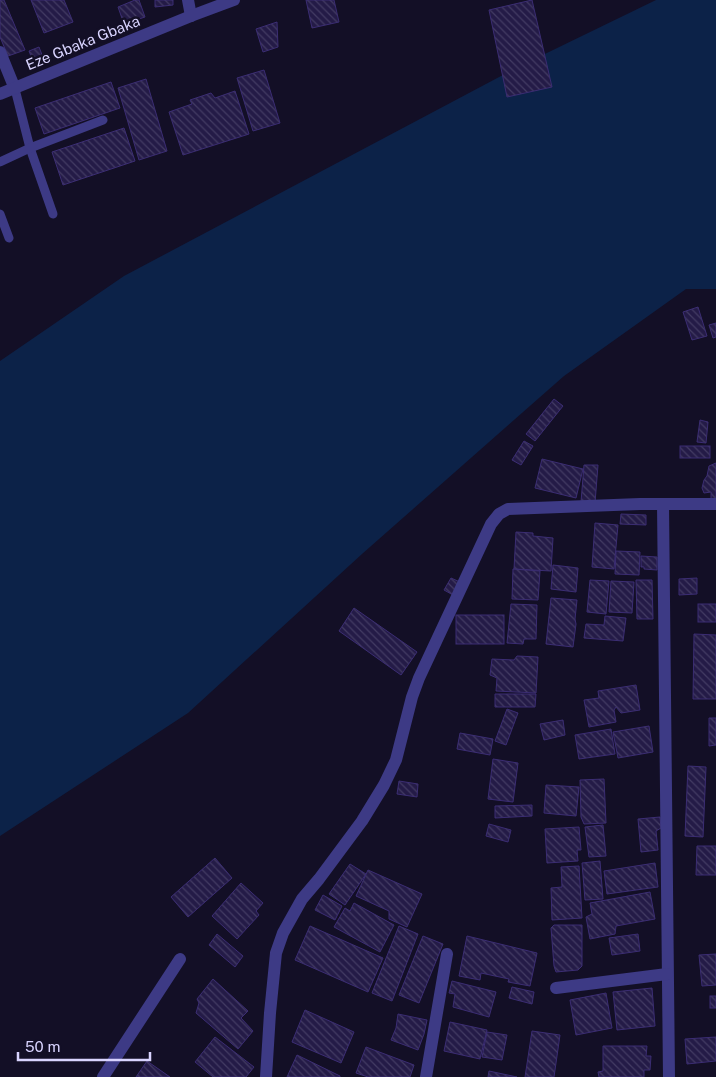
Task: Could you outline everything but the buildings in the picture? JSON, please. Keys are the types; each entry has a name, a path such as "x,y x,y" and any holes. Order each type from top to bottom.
{"street":[{"path":"188,0 191,16"},
{"name":"Eze Gbaka Gbaka","path":"0,94 234,0"},
{"path":"0,52 15,89"},
{"path":"663,504 669,1077"},
{"path":"266,1077 276,953 283,933 302,899 362,821 384,785 396,760 412,697 419,678 491,524 499,514 508,509 716,504"},
{"path":"426,1077 447,954"},
{"path":"103,1077 180,958"},
{"path":"556,988 667,974"}],"lane":[{"path":"15,89 30,148 52,214"},
{"path":"0,162 30,148 103,120"},
{"path":"0,214 9,238"}],"water":[{"path":"656,0 716,0 716,289 686,289 564,376 362,554 188,713 0,836 0,361 124,276 516,68"}]}
